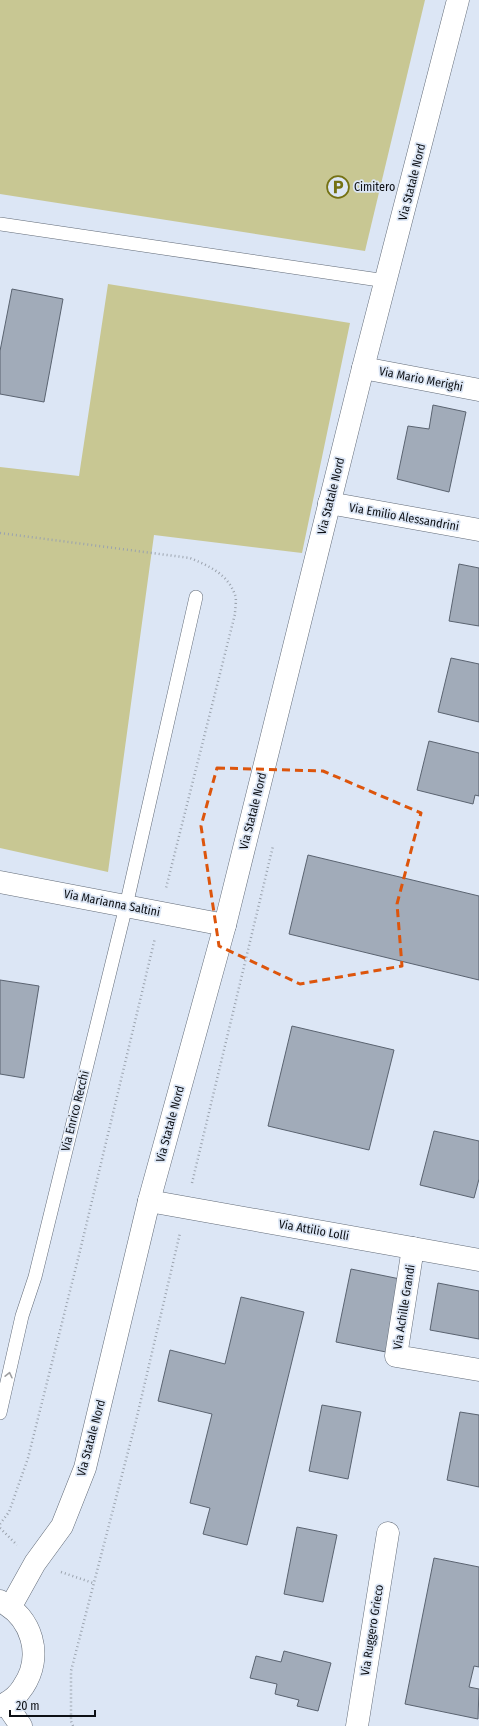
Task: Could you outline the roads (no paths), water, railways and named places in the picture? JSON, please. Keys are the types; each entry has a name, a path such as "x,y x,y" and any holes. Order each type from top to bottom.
{"main road":[{"name":"Via Statale Nord","path":"5,1604 62,1526 85,1468 149,1201 225,925 363,368 458,0"},
{"name":"Via Mario Merighi","path":"363,368 479,390"},
{"name":"Via Emilio Alessandrini","path":"329,504 479,530"},
{"name":"Via Marianna Saltini","path":"0,882 225,925"},
{"name":"Via Attilio Lolli","path":"149,1201 479,1260"},
{"name":"Via Achille Grandi","path":"413,1248 396,1356 479,1370"},
{"name":"Via Ruggero Grieco","path":"357,1726 388,1534"},
{"path":"5,1604 22,1618 28,1628 34,1648 34,1665 28,1680 19,1694 3,1705 21,1726"}],"lane":[{"path":"0,224 386,282"},
{"name":"Via Enrico Recchi","path":"0,1413 22,1316 35,1277 126,906 196,597"}],"place":[{"name":"Cimitero","path":"338,187"}]}
